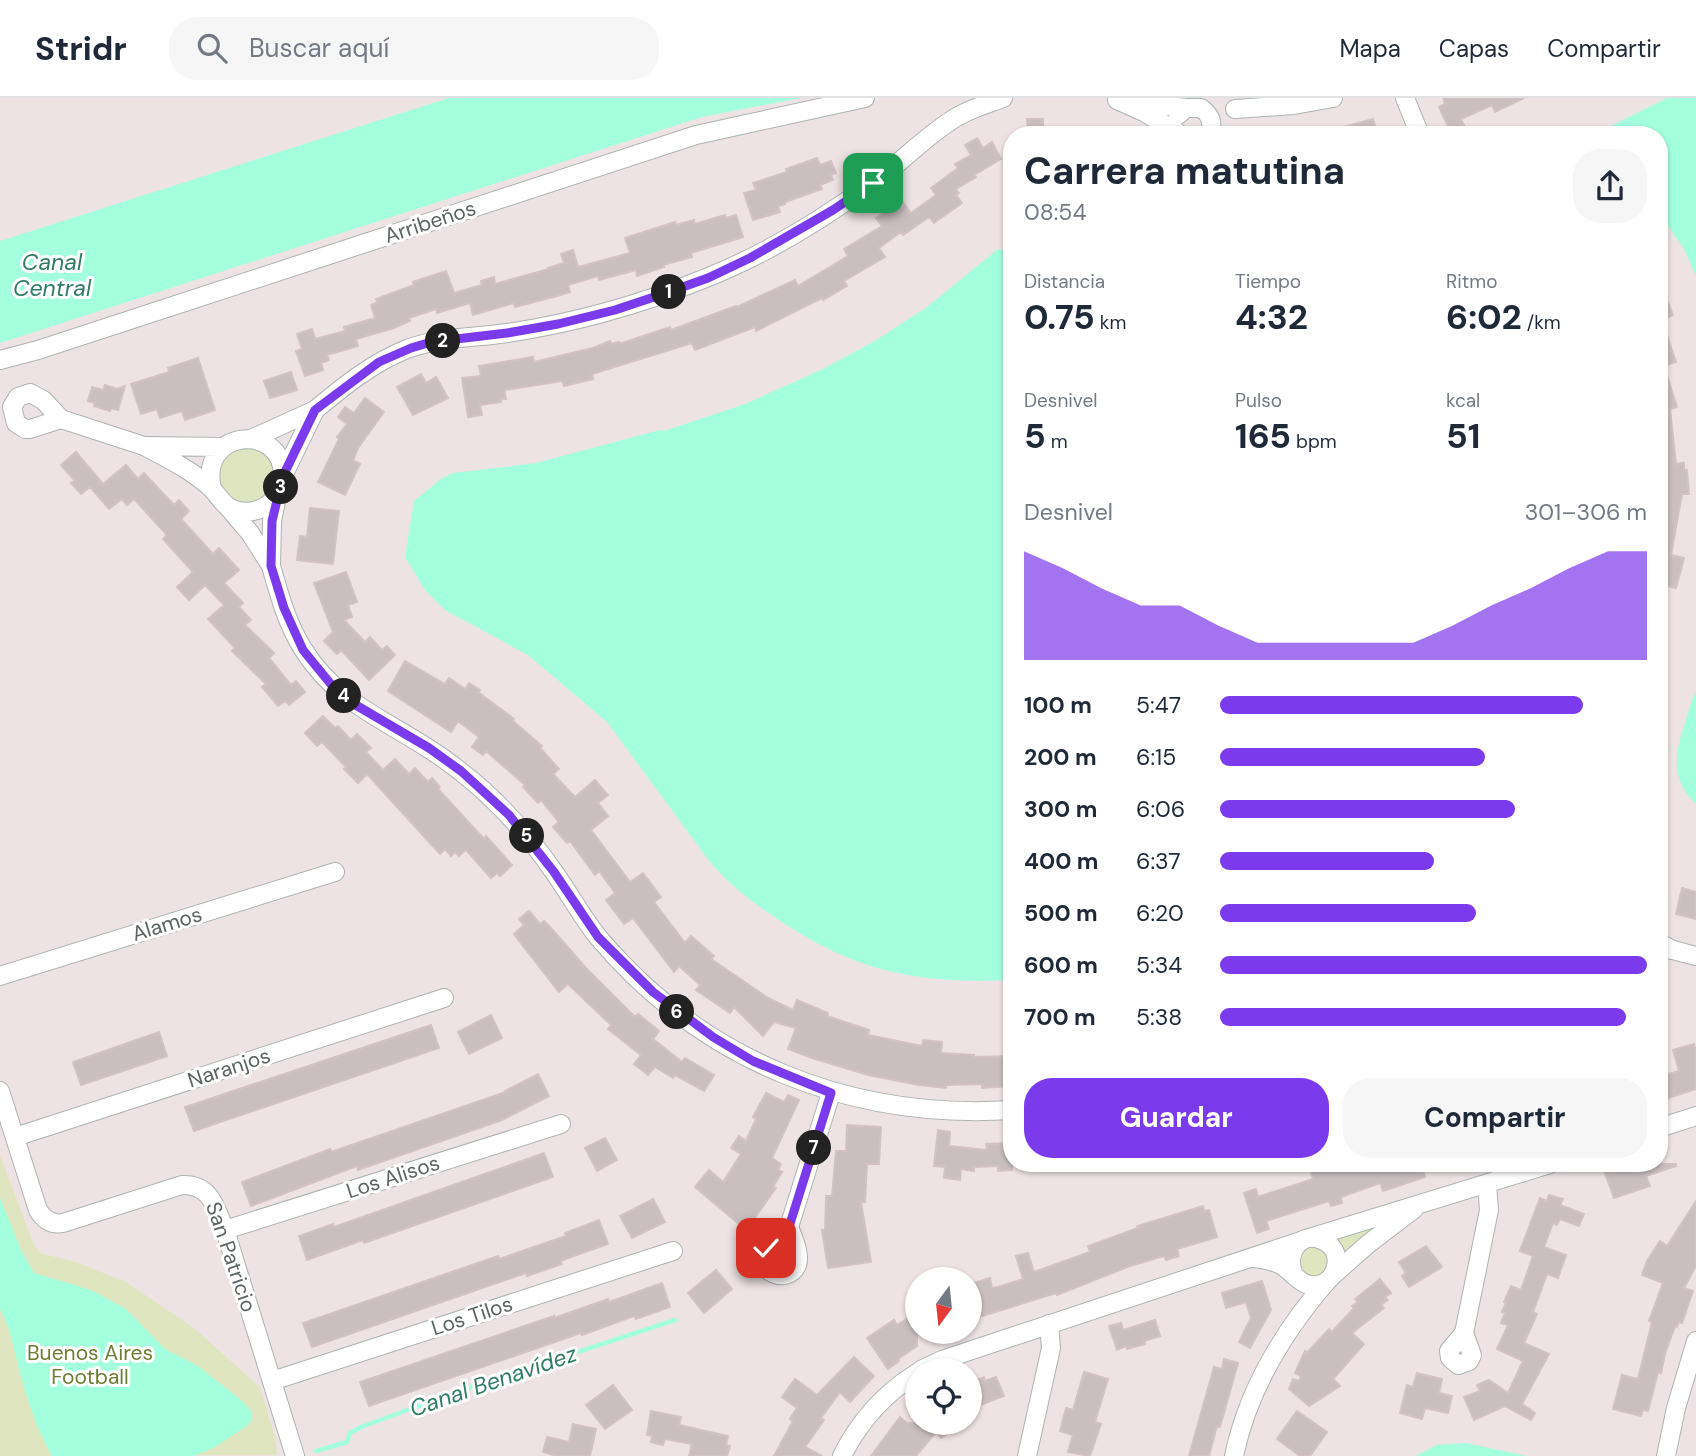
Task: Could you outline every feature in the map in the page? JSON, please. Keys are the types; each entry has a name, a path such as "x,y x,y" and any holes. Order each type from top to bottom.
{"street":[{"name":"Arribeños","path":"0,360 696,135 865,98"},
{"path":"212,489 211,466 223,447 232,441 251,439 315,410 379,362 431,342 507,333 615,310 708,278 833,210 873,183 956,118 1003,98"},
{"path":"1112,99 1193,108 1235,108 1294,105 1333,98"},
{"path":"1405,98 1416,126"},
{"path":"1112,99 1144,112 1166,126"},
{"path":"1193,108 1210,117 1210,126"},
{"path":"1176,126 1175,121 1193,108"},
{"path":"1216,126 1235,108"},
{"path":"271,566 272,521 277,496 283,476 315,410"},
{"path":"61,419 144,446 172,461 212,489 250,533 271,566 293,631 303,650 334,688 354,704 429,748 461,771 509,815 554,872 598,937 644,984 683,1017 753,1061 831,1093 929,1111 973,1113 1003,1111"},
{"path":"251,439 271,447 282,466 283,476"},
{"path":"144,446 223,447"},
{"path":"227,506 237,511 259,510 277,496"},
{"name":"Alamos","path":"0,976 335,872"},
{"path":"1668,948 1696,956"},
{"name":"Naranjos","path":"15,1137 444,998"},
{"name":"San Patricio","path":"0,1091 38,1210 50,1222 63,1223 182,1185 191,1185 211,1196 225,1230 295,1456"},
{"path":"789,1227 831,1093"},
{"path":"1668,1125 1696,1116"},
{"name":"Los Alisos","path":"225,1230 561,1124"},
{"path":"948,1358 1252,1257 1525,1172"},
{"path":"1464,1333 1489,1210 1488,1184"},
{"path":"1234,1456 1246,1412 1259,1381 1298,1314 1330,1278 1368,1244 1426,1201"},
{"path":"1252,1257 1277,1263 1297,1278 1314,1285 1330,1278 1337,1261 1331,1246 1317,1238 1305,1240 1291,1253 1291,1268 1297,1278 1298,1314"},
{"name":"Los Tilos","path":"272,1381 673,1251"},
{"path":"1027,1456 1051,1348 1049,1324"},
{"path":"1666,1456 1676,1408 1696,1341"},
{"path":"842,1456 849,1441 876,1406 905,1382"}],"green space":[{"path":"264,447 277,472 267,493 260,500 246,503 218,487 215,466 226,448"},
{"name":"Buenos Aires Football","path":"0,1155 34,1245 40,1253 76,1262 126,1282 194,1328 260,1387 276,1441 277,1455 0,1456"},
{"path":"1387,1220 1343,1256 1331,1240"},
{"path":"1313,1245 1324,1250 1329,1261 1324,1272 1313,1277 1302,1272 1297,1261 1302,1250"}],"water":[{"name":"Canal Central","path":"449,98 801,98 702,117 0,343 0,241"},
{"path":"1667,98 1696,98 1696,276 1684,249 1668,226 1668,126 1611,126"},
{"path":"998,249 1003,250 1003,980 976,981 913,976 856,961 828,949 770,914 721,874 707,858 607,722 528,655 445,610 425,590 405,557 414,501 441,479 453,473 536,463 664,431 745,404 823,369 878,339 927,307"},
{"path":"1696,691 1696,804 1678,776 1677,755"},
{"name":"Buenos Aires Football","path":"0,1198 21,1250 34,1273 91,1290 126,1309 165,1349 198,1366 241,1400 251,1411 248,1425 215,1447 194,1456 52,1456 33,1416 10,1332 0,1309"},
{"path":"1466,1443 1526,1456 1416,1456 1436,1445"}],"building":[{"path":"1443,98 1524,98 1495,112 1492,105 1461,119 1464,126 1448,126 1439,107 1445,104"},
{"path":"1027,119 1043,119 1043,126 1027,126"},
{"path":"1373,119 1375,126 1347,126"},
{"path":"977,138 983,148 992,142 1001,159 956,189 959,193 956,195 962,203 934,223 929,217 903,235 901,232 879,248 885,257 844,281 847,286 823,300 822,298 756,331 755,327 695,350 692,343 592,374 593,379 564,386 562,381 504,390 506,399 480,405 482,415 468,417 462,378 481,376 479,366 533,357 534,362 593,348 610,341 611,344 619,344 670,327 671,330 737,307 795,280 798,286 848,256 844,249 882,226 876,218 901,200 911,213 936,195 931,188 958,168 955,164 971,155 965,145"},
{"path":"817,158 820,165 831,161 836,173 831,175 833,180 820,185 822,189 778,206 780,212 753,220 744,193 756,190 753,183 787,172 786,169"},
{"path":"725,215 726,218 736,215 743,237 691,253 692,257 637,276 636,270 599,280 598,276 568,285 570,292 515,307 514,303 473,315 470,303 437,313 436,309 409,318 410,321 394,328 356,339 358,346 327,355 329,360 321,363 323,370 305,376 296,351 302,349 297,334 312,329 315,339 345,331 344,327 375,318 371,305 378,302 376,299 446,271 454,293 482,285 481,281 494,277 495,284 549,269 564,263 561,254 573,250 578,267 630,253 625,238 675,222 676,225 694,220 695,224"},
{"path":"1668,303 1673,315 1668,317"},
{"path":"1668,338 1676,362 1668,365"},
{"path":"198,358 215,410 185,420 182,411 160,418 157,409 141,414 131,384 169,372 168,368"},
{"path":"291,372 297,390 270,398 264,381"},
{"path":"421,374 426,383 436,377 448,398 413,415 397,387"},
{"path":"1668,379 1677,407 1670,409 1676,464 1684,463 1689,494 1682,494 1671,555 1684,558 1676,588 1668,586"},
{"path":"105,385 117,389 125,386 118,410 111,408 110,411 88,401 92,387 103,390"},
{"path":"365,398 384,412 358,448 353,460 360,464 345,495 318,482 339,439 337,437 347,424 338,417 345,407 354,413"},
{"path":"76,452 103,484 126,465 138,479 144,473 174,505 179,500 189,511 181,519 213,554 219,548 239,570 224,583 243,603 239,607 251,620 245,625 274,653 269,658 291,685 296,681 305,692 289,705 285,701 278,706 262,687 266,684 232,651 235,648 208,619 224,605 205,585 189,600 177,587 193,572 163,539 167,535 134,499 127,505 122,499 109,509 90,487 81,494 71,483 75,481 61,465"},
{"path":"310,508 339,511 333,564 297,560 300,536 307,537"},
{"path":"346,572 357,602 348,605 352,617 344,620 365,642 370,637 382,650 387,646 395,655 369,680 341,650 337,654 324,641 333,632 314,583"},
{"path":"405,661 445,684 449,678 465,689 469,683 514,719 513,721 542,746 540,748 559,769 553,774 575,797 595,780 608,795 598,803 608,816 591,830 630,882 643,873 661,897 654,902 685,943 691,936 714,956 711,959 768,998 793,1010 797,1000 828,1013 827,1016 869,1030 868,1035 922,1046 923,1040 942,1042 941,1053 974,1057 1003,1056 1003,1087 982,1088 982,1084 946,1085 946,1088 868,1075 788,1049 796,1028 774,1022 763,1036 734,1007 730,1013 696,990 700,985 679,966 674,972 633,918 624,924 606,900 615,893 599,871 595,875 570,841 567,843 553,827 559,822 541,800 538,803 523,787 525,785 486,751 483,755 472,747 479,737 458,721 451,732 388,691"},
{"path":"323,716 335,728 338,726 351,740 357,734 371,748 366,752 383,770 395,759 409,774 415,768 428,782 432,778 440,787 438,789 512,865 500,876 497,873 491,878 466,850 459,856 455,852 451,856 445,849 440,854 367,774 358,783 322,742 317,746 305,733"},
{"path":"1682,888 1696,892 1696,919 1676,914"},
{"path":"529,911 540,924 544,921 551,928 635,1017 638,1014 659,1031 653,1039 682,1062 685,1058 714,1075 704,1091 655,1067 648,1075 634,1064 641,1055 608,1029 611,1025 568,984 559,992 514,934 524,925 519,919"},
{"path":"491,1015 502,1038 469,1054 458,1032"},
{"path":"431,1025 439,1048 194,1131 185,1107"},
{"path":"159,1032 167,1056 81,1085 73,1062"},
{"path":"1694,1044 1696,1089 1668,1098 1668,1074 1679,1071 1673,1050"},
{"path":"538,1074 549,1096 502,1120 358,1170 357,1166 251,1206 242,1182 330,1149 331,1152 506,1092"},
{"path":"766,1093 784,1102 788,1095 799,1100 772,1158 781,1164 778,1170 782,1172 773,1187 776,1188 746,1230 695,1187 709,1170 723,1182 741,1154 731,1148 739,1136 746,1141 756,1119 753,1117"},
{"path":"847,1125 881,1127 879,1164 867,1164 865,1202 861,1202 871,1262 828,1268 822,1230 825,1230 826,1196 832,1196 836,1151 846,1151"},
{"path":"938,1130 950,1132 949,1146 987,1150 986,1144 1003,1143 1003,1171 998,1171 998,1166 974,1167 974,1171 961,1169 960,1180 944,1178 945,1167 934,1166"},
{"path":"605,1138 617,1160 597,1171 585,1148"},
{"path":"544,1153 553,1177 364,1243 363,1240 307,1260 299,1236 333,1224 334,1227"},
{"path":"1311,1172 1423,1172 1425,1177 1383,1191 1380,1183 1341,1197 1342,1203 1331,1206 1329,1201 1266,1221 1269,1229 1257,1233 1244,1193 1256,1189 1258,1197 1313,1179"},
{"path":"1658,1172 1646,1176 1650,1186 1614,1198 1605,1173"},
{"path":"1549,1195 1563,1199 1560,1205 1584,1214 1579,1226 1560,1219 1557,1225 1553,1223 1544,1247 1566,1255 1558,1278 1547,1274 1533,1312 1537,1314 1524,1343 1549,1354 1522,1404 1535,1413 1531,1420 1505,1406 1474,1420 1464,1397 1480,1391 1477,1385 1489,1380 1508,1393 1523,1361 1497,1349 1508,1325 1501,1323 1505,1313 1502,1312 1511,1286 1521,1290 1533,1256 1520,1251 1540,1198 1547,1201"},
{"path":"653,1199 665,1222 632,1238 620,1216"},
{"path":"1696,1201 1696,1266 1684,1288 1693,1291 1682,1323 1679,1322 1677,1327 1675,1326 1661,1373 1658,1372 1648,1411 1643,1410 1641,1416 1613,1409 1622,1375 1638,1379 1652,1322 1649,1321 1663,1283 1642,1275 1647,1261 1660,1241 1667,1246"},
{"path":"1203,1206 1204,1211 1209,1210 1217,1237 1177,1249 1179,1256 1166,1260 1164,1256 1130,1266 1057,1295 1056,1293 982,1316 982,1280 990,1278 992,1288 1023,1279 1016,1256 1028,1253 1034,1272 1090,1252 1088,1246 1138,1228 1137,1226"},
{"path":"599,1220 608,1244 560,1261 562,1264 527,1276 526,1273 312,1347 303,1323 498,1256 499,1259 566,1236 565,1233"},
{"path":"1426,1246 1442,1267 1409,1287 1402,1276 1406,1273 1399,1262"},
{"path":"716,1270 732,1289 704,1313 688,1293"},
{"path":"1380,1279 1391,1293 1385,1297 1388,1300 1381,1305 1384,1308 1352,1333 1364,1344 1333,1379 1340,1386 1309,1406 1289,1389 1293,1379 1299,1381 1301,1376 1295,1373 1305,1351 1307,1353 1329,1329 1332,1332 1354,1308 1352,1306 1358,1302 1355,1299"},
{"path":"1262,1281 1271,1310 1250,1348 1239,1342 1251,1318 1246,1302 1226,1308 1222,1293"},
{"path":"662,1283 670,1307 636,1319 634,1316 582,1335 581,1333 369,1406 360,1382 554,1316 608,1299 609,1302"},
{"path":"894,1320 897,1325 905,1320 905,1344 917,1346 888,1369 867,1338"},
{"path":"1155,1320 1160,1336 1144,1341 1145,1344 1117,1350 1109,1326 1121,1323 1123,1330"},
{"path":"854,1357 874,1376 850,1402 840,1392 821,1418 824,1420 805,1447 822,1456 774,1456 797,1408 782,1397 795,1379 817,1395"},
{"path":"1224,1359 1238,1363 1220,1427 1217,1426 1209,1456 1189,1456 1214,1367 1222,1369"},
{"path":"1084,1372 1108,1379 1095,1422 1101,1424 1090,1456 1068,1452 1073,1435 1060,1431 1066,1408 1073,1410"},
{"path":"1417,1373 1442,1379 1439,1393 1452,1396 1448,1413 1425,1408 1422,1419 1400,1413 1407,1385 1413,1387"},
{"path":"996,1377 1004,1396 982,1404 982,1378 985,1381"},
{"path":"613,1385 632,1410 605,1429 586,1405"},
{"path":"651,1411 681,1417 679,1425 728,1436 726,1445 730,1446 727,1456 689,1456 692,1444 665,1439 663,1445 651,1442 652,1436 647,1435"},
{"path":"1297,1411 1327,1432 1310,1456 1300,1456 1277,1439"},
{"path":"900,1417 905,1421 905,1435 934,1435 916,1456 871,1456"},
{"path":"573,1424 596,1429 590,1456 557,1456 543,1452 547,1437 569,1442"}],"waterway":[{"name":"Canal Benavídez","path":"316,1451 347,1442 350,1433 361,1427 465,1389 675,1320"}],"route":[{"path":"766,1248 789,1227 831,1093 753,1061 683,1017 626,967 598,937 534,845 485,792 429,748 377,719 334,688 303,650 284,608 271,566 272,521 283,476 315,410 379,362 431,342 507,333 615,310 708,278 791,235 873,183"}]}
